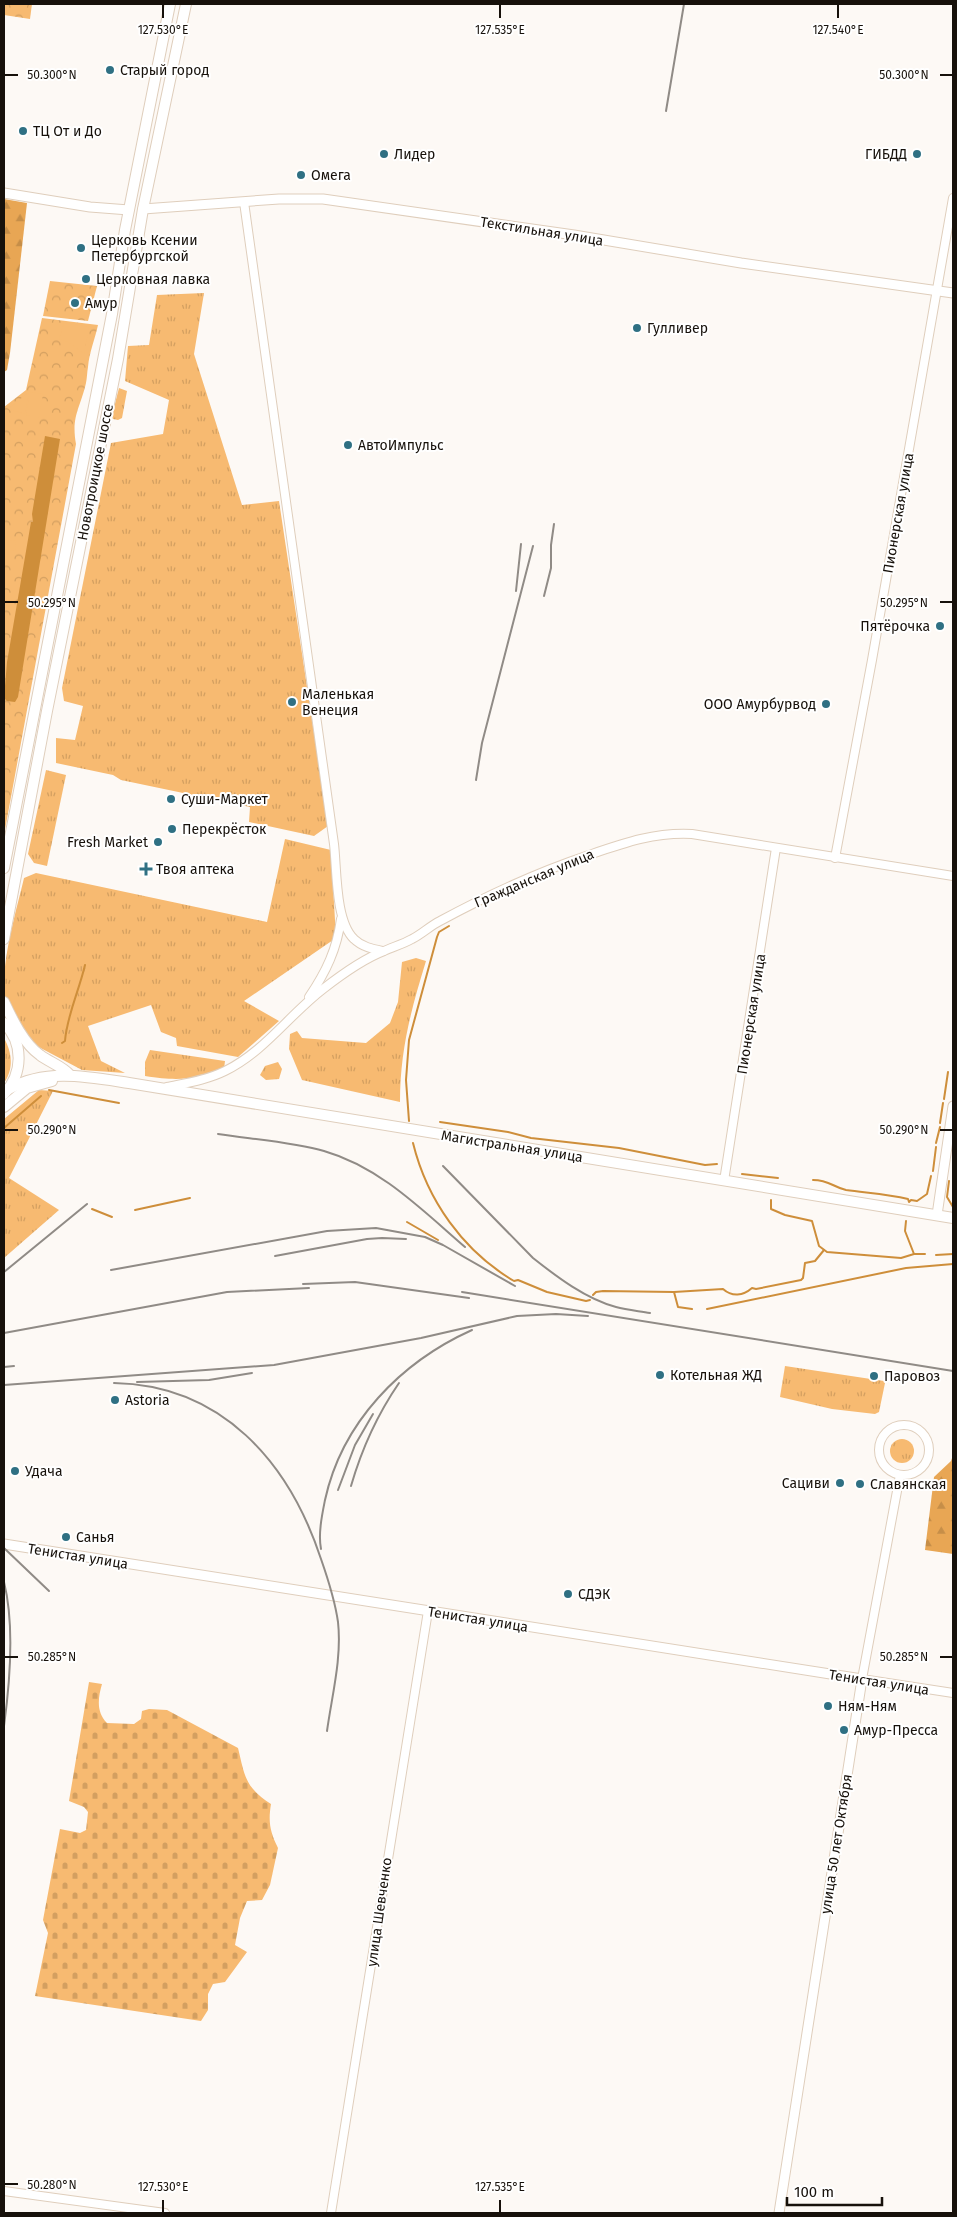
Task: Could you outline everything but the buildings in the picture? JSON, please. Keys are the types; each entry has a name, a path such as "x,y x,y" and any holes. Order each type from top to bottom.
{"main road":[{"name":"Новотроицкое шоссе","path":"4,868 112,314 129,210 170,4"},
{"name":"Новотроицкое шоссе","path":"4,939 46,711 118,358 144,209 186,4"},
{"path":"4,193 90,207 129,210"},
{"name":"Текстильная улица","path":"129,210 304,198 331,200 564,233 953,293"},
{"path":"4,1002 33,1048 70,1075"},
{"path":"4,1022 13,1034 18,1046 19,1061 16,1076 6,1091"},
{"path":"18,1046 31,1056 70,1075"},
{"path":"6,1091 30,1079 70,1075"},
{"path":"4,1107 27,1088 70,1075"},
{"name":"Магистральная улица","path":"70,1075 165,1088 953,1218"},
{"path":"937,1215 953,1106"},
{"name":"Тенистая улица","path":"4,1544 862,1679"},
{"name":"улица 50 лет Октября","path":"779,2213 862,1679"}],"street":[{"name":"Пионерская улица","path":"835,858 938,292 953,198"},
{"path":"244,202 342,917 347,930 354,939 371,949 383,951"},
{"name":"Гражданская улица","path":"165,1088 202,1080 223,1072 241,1062 280,1029 302,1006 353,968 383,951 414,938 438,922 470,905 552,867 634,839 652,835 683,834 953,876"},
{"name":"Пионерская улица","path":"724,1181 776,848"},
{"path":"302,1006 320,981 331,959 338,939 342,917"},
{"path":"898,1425 908,1425 917,1428 924,1435 928,1444 928,1454 925,1463 918,1470 900,1475 890,1471 883,1464 879,1456 879,1446 882,1437 889,1429 898,1425"},
{"name":"улица 50 лет Октября","path":"862,1679 900,1475"},
{"name":"улица Шевченко","path":"331,2213 372,1963 394,1811 428,1611"},
{"name":"Тенистая улица","path":"862,1679 953,1693"},
{"path":"4,2191 165,2213"}],"green space":[{"path":"4,4 32,4 30,19 4,15"},
{"path":"4,199 27,203 10,353 7,370 4,372"},
{"path":"50,281 97,286 88,321 43,316"},
{"path":"204,293 194,354 242,505 279,501 328,826 314,836 249,822 250,807 121,780 113,775 56,763 56,738 75,740 83,706 64,701 62,688 111,443 163,434 169,400 125,381 128,346 149,345 157,295"},
{"path":"42,318 98,325 90,356 86,383 75,419 76,444 4,835 4,407 26,390"},
{"path":"64,323 89,327 84,354 68,342 59,339"},
{"path":"119,388 127,391 122,418 118,420 113,419 112,415"},
{"path":"29,392 25,414 8,409"},
{"path":"30,392 43,394 39,418 26,415"},
{"path":"4,540 16,541 15,551 4,549"},
{"path":"46,770 66,775 47,866 34,863 28,854"},
{"path":"285,839 331,850 336,938 244,1001 279,1021 238,1057 177,1046 176,1038 161,1032 151,1005 88,1026 101,1061 125,1073 82,1070 33,1044 5,998 4,985 7,954 24,878 36,873 267,922"},
{"path":"416,958 426,961 407,1030 402,1065 400,1102 302,1080 289,1049 290,1034 297,1031 302,1038 366,1043 390,1023 398,1002 402,962"},
{"path":"4,1038 9,1049 11,1066 4,1083"},
{"path":"150,1050 225,1061 224,1069 185,1078 167,1079 145,1076 145,1062"},
{"path":"278,1062 282,1069 279,1079 266,1080 260,1075 265,1066"},
{"path":"39,1090 53,1091 9,1178 59,1210 4,1258 4,1119"},
{"path":"785,1366 884,1381 879,1412 875,1414 832,1409 780,1397"},
{"path":"902,1439 911,1442 914,1451 911,1460 902,1463 893,1460 890,1451 893,1442"},
{"path":"953,1455 953,1554 925,1550 934,1477 951,1461"},
{"path":"89,1682 102,1684 99,1705 103,1719 107,1723 134,1724 141,1719 142,1711 149,1709 167,1710 238,1748 247,1780 262,1798 271,1804 270,1827 278,1848 270,1885 262,1900 247,1901 240,1918 235,1945 247,1952 225,1982 213,1984 208,1994 208,2010 201,2021 35,1996 48,1933 43,1920 60,1829 80,1833 86,1830 88,1812 84,1807 69,1801"}],"shaded area":[{"path":"45,436 60,439 18,697 15,702 7,701 4,698 7,662 31,522 33,522 32,514"}],"waterway":[{"path":"409,1121 406,1080 409,1040 437,937 439,932 449,926"},
{"path":"62,1043 65,1041 68,1022 85,965"},
{"path":"944,1099 948,1072"},
{"path":"49,1090 119,1103"},
{"path":"4,1128 41,1096"},
{"path":"940,1123 943,1103"},
{"path":"440,1122 508,1132 531,1138 619,1148 705,1165 717,1164"},
{"path":"936,1143 940,1127"},
{"path":"413,1143 419,1164 438,1204 463,1239 479,1255 514,1281 518,1280 547,1292 586,1301 590,1300"},
{"path":"933,1171 936,1147"},
{"path":"742,1174 778,1178"},
{"path":"813,1180 823,1181 846,1190 908,1199 909,1202 911,1200 917,1201 927,1194 931,1176"},
{"path":"949,1181 947,1197 953,1207"},
{"path":"135,1210 190,1198"},
{"path":"771,1200 771,1209 785,1215 812,1221 819,1246 827,1252 901,1258 914,1254"},
{"path":"92,1209 112,1217"},
{"path":"906,1221 905,1231 914,1254 925,1254"},
{"path":"407,1222 438,1240"},
{"path":"593,1295 596,1292 603,1291 674,1292 723,1289 726,1292 741,1294 752,1288 756,1289 801,1280 805,1263 815,1261 824,1250"},
{"path":"936,1255 953,1254"},
{"path":"707,1309 906,1268 953,1264"},
{"path":"674,1292 678,1307 692,1309"}],"railway":[{"path":"666,111 684,4"},
{"path":"544,596 551,568 551,545 554,524"},
{"path":"516,591 521,544"},
{"path":"476,780 482,743 533,546"},
{"path":"218,1134 299,1145 344,1158 364,1168 399,1191 465,1247"},
{"path":"443,1166 533,1258 562,1280 594,1299 620,1308 650,1313"},
{"path":"4,1272 87,1204"},
{"path":"111,1270 327,1231 376,1228 425,1237 443,1245 515,1286"},
{"path":"275,1256 367,1239 406,1239"},
{"path":"303,1284 355,1282 469,1298"},
{"path":"4,1333 227,1292 309,1288"},
{"path":"462,1292 953,1371"},
{"path":"4,1385 274,1365 421,1338 517,1316 556,1314 588,1316"},
{"path":"321,1549 322,1518 333,1472 345,1445 360,1420 378,1398 421,1359 446,1343 472,1330"},
{"path":"4,1367 14,1366"},
{"path":"137,1382 209,1380 252,1373"},
{"path":"114,1383 153,1387 187,1398 219,1414 246,1435 270,1461 290,1491 307,1524 321,1559 331,1590 338,1622 338,1663 327,1731"},
{"path":"351,1486 371,1432 399,1383"},
{"path":"338,1490 355,1445 373,1414"},
{"path":"4,1548 49,1591"},
{"path":"4,1582 10,1635 10,1673 4,1726"}],"place":[{"name":"Старый город","path":"110,70"},
{"name":"ТЦ От и До","path":"23,131"},
{"name":"Лидер","path":"384,154"},
{"name":"ГИБДД","path":"917,154"},
{"name":"Омега","path":"301,175"},
{"name":"Церковь Ксении Петербургской","path":"81,248"},
{"name":"Церковная лавка","path":"86,279"},
{"name":"Амур","path":"75,303"},
{"name":"Гулливер","path":"637,328"},
{"name":"АвтоИмпульс","path":"348,445"},
{"name":"Пятёрочка","path":"940,626"},
{"name":"Маленькая Венеция","path":"292,702"},
{"name":"ООО Амурбурвод","path":"826,704"},
{"name":"Суши-Маркет","path":"171,799"},
{"name":"Перекрёсток","path":"172,829"},
{"name":"Fresh Market","path":"158,842"},
{"name":"Твоя аптека","path":"146,869"},
{"name":"Котельная ЖД","path":"660,1375"},
{"name":"Паровоз","path":"874,1376"},
{"name":"Astoria","path":"115,1400"},
{"name":"Удача","path":"15,1471"},
{"name":"Сациви","path":"840,1483"},
{"name":"Славянская","path":"860,1484"},
{"name":"Санья","path":"66,1537"},
{"name":"СДЭК","path":"568,1594"},
{"name":"Ням-Ням","path":"828,1706"},
{"name":"Амур-Пресса","path":"844,1730"}]}
